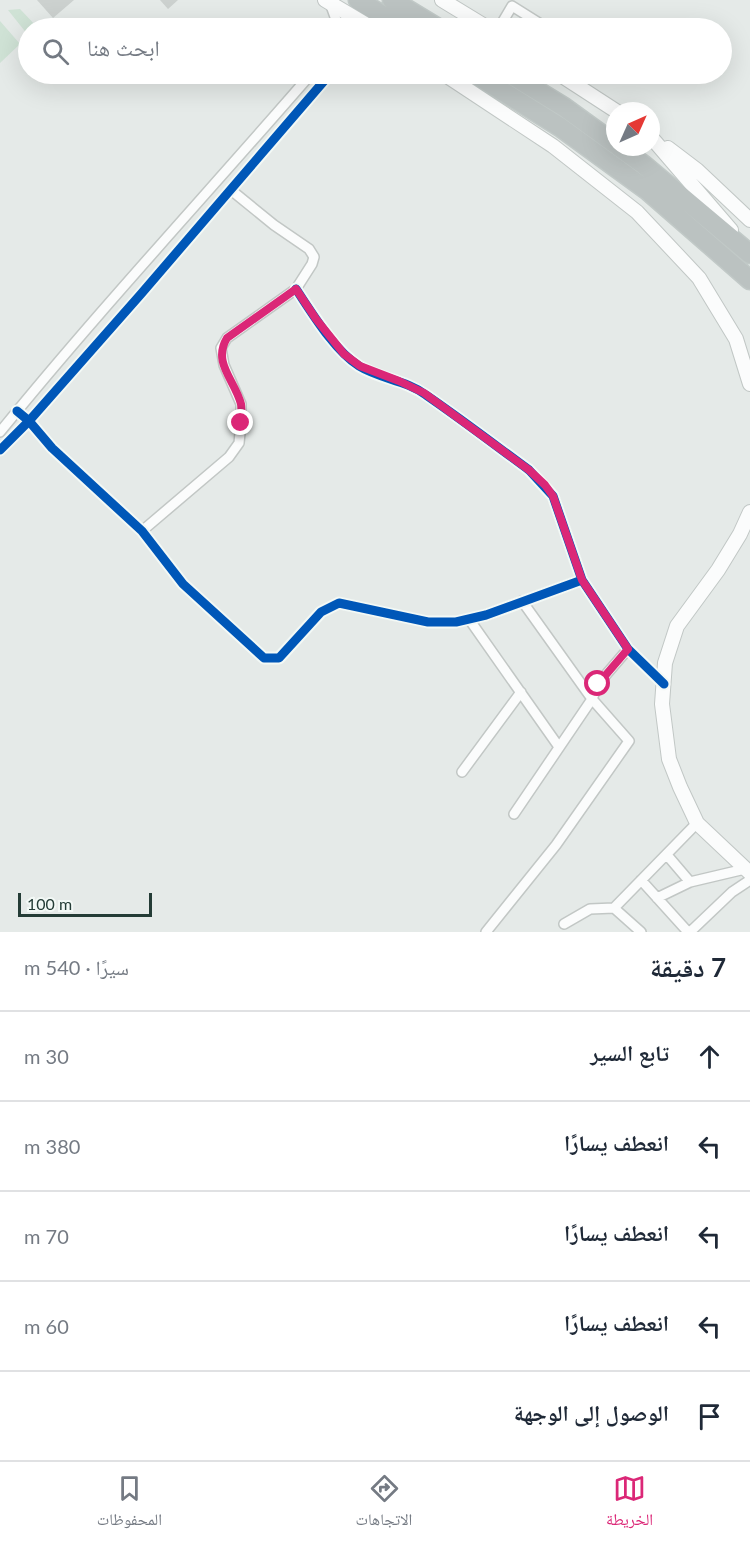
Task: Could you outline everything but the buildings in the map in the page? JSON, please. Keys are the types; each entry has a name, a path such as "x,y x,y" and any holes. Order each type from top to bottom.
{"highway":[{"path":"358,0 388,18"},
{"path":"392,0 422,18"},
{"path":"491,84 560,127 648,191 750,280"},
{"path":"527,84 564,106 606,138"},
{"path":"631,156 750,253"}],"main road":[{"path":"442,0 472,18"},
{"path":"327,2 355,18"},
{"path":"459,84 553,146 637,212 699,278 736,339 750,384"},
{"path":"586,84 606,102"},
{"path":"660,143 697,170 750,220"},
{"path":"660,148 750,253"},
{"path":"748,874 697,823 669,759 662,704 665,663 677,626 742,536 750,512"}],"street":[{"path":"327,2 334,18"},
{"path":"505,18 512,6 531,18"},
{"path":"0,432 302,84"},
{"path":"0,450 29,421 141,294 322,84"},
{"path":"246,150 257,160"},
{"path":"142,531 229,457 239,443 241,404 224,365 221,348 227,338 296,289 314,257 309,249 274,225 231,190"},
{"path":"129,281 141,294"},
{"path":"296,289 344,354 360,366 424,393 529,470 545,485 553,496 582,580 628,649 663,684"},
{"path":"18,411 52,448 142,531 183,584 264,658 279,658 321,612 339,603 428,622 456,622 582,580"},
{"path":"486,932 556,845 629,741 592,699 522,601"},
{"path":"469,619 559,747"},
{"path":"514,814 592,699 598,684 628,649"},
{"path":"462,772 521,692"},
{"path":"564,924 590,909 614,908 697,823"},
{"path":"666,855 690,882"},
{"path":"641,880 689,932 748,874"},
{"path":"657,898 690,882 748,874"},
{"path":"614,908 641,932"}],"green space":[{"path":"20,9 28,18 18,18 18,22 8,10"},
{"path":"0,21 18,42 18,46 0,63"}],"cycle path":[{"path":"0,450 29,421 141,294 321,84"},
{"path":"296,289 341,351 359,366 418,390 529,470 553,496 582,580 628,649 664,684"},
{"path":"17,411 29,421 52,448 142,531 183,584 264,658 279,658 321,612 339,603 428,622 456,622 486,615 582,580"}],"route":[{"path":"241,423 241,404 224,365 221,348 227,338 296,289 344,354 360,366 424,393 529,470 545,485 553,496 561,516 582,580 628,649 598,684"}]}
